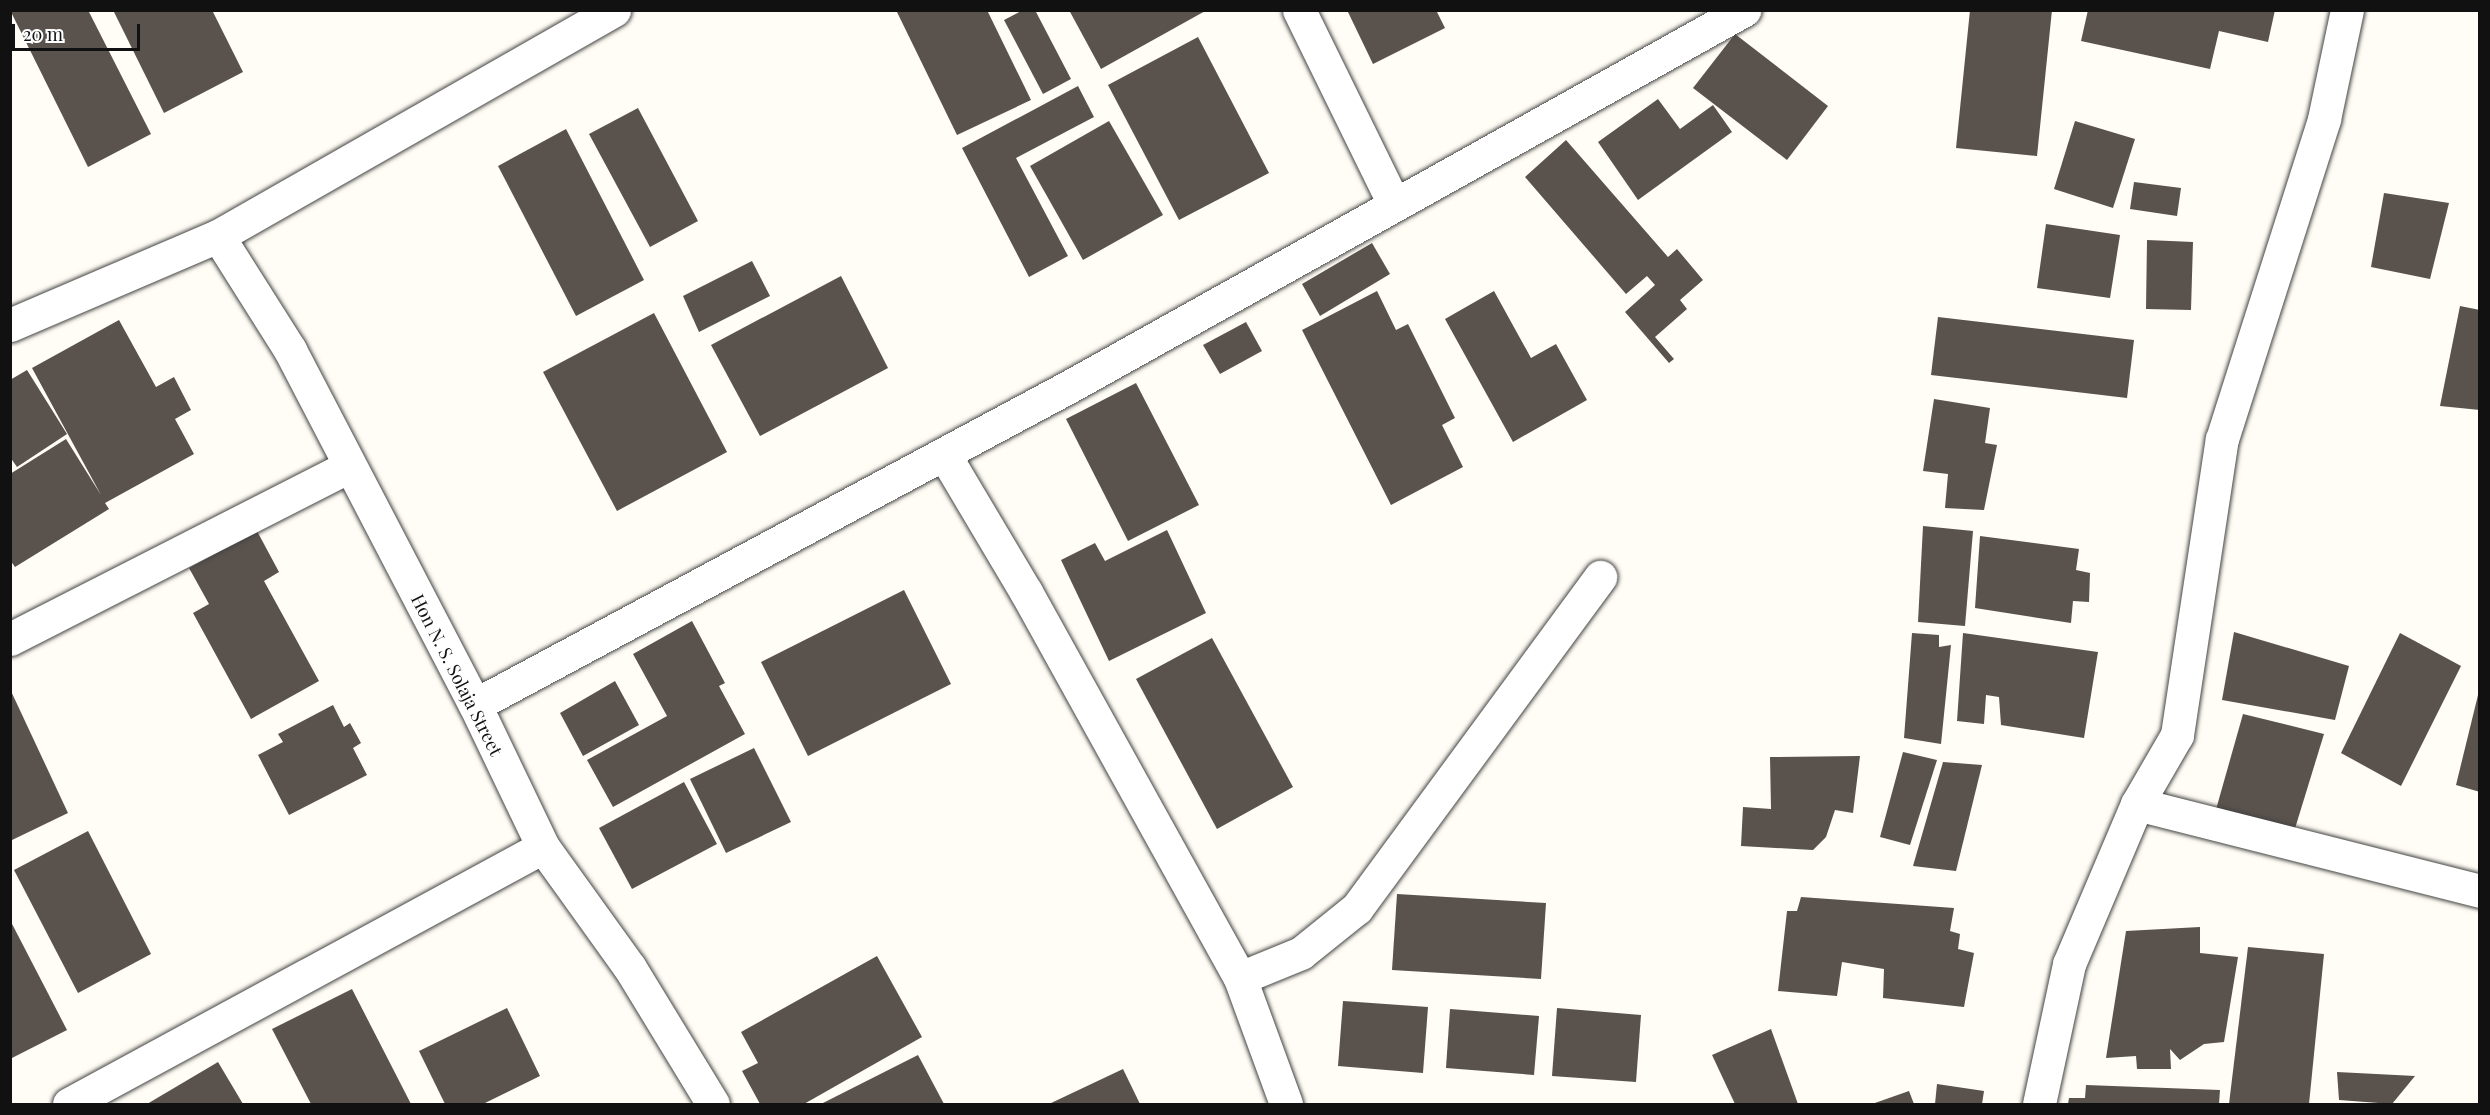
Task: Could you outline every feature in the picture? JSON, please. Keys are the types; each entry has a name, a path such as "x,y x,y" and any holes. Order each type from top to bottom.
{"street":[{"path":"10,325 218,236 614,10"},
{"path":"1299,10 1393,202"},
{"path":"475,705 944,454 1393,202 1744,10"},
{"path":"2039,1104 2068,964 2137,804 2177,735 2222,439 2324,119 2347,10"},
{"name":"Hon N. S. Solaja Street","path":"218,236 290,350 347,467 475,705 543,847 630,968 713,1104"},
{"path":"944,454 1026,592 1240,978 1286,1104"},
{"path":"10,639 347,467"},
{"path":"1240,978 1301,953 1357,908 1600,577"},
{"path":"2137,804 2480,891"},
{"path":"69,1104 543,847"}],"building":[{"path":"10,10 88,10 151,134 88,167"},
{"path":"113,10 212,10 243,72 164,113"},
{"path":"896,10 987,10 1031,100 957,135"},
{"path":"1023,10 1035,10 1071,79 1043,94 1004,20"},
{"path":"1069,10 1207,10 1101,69"},
{"path":"1347,10 1436,10 1445,28 1373,64"},
{"path":"1970,10 2052,10 2037,156 1956,148"},
{"path":"2088,10 2275,10 2268,42 2219,31 2210,69 2081,41"},
{"path":"1735,34 1828,106 1787,160 1693,88"},
{"path":"1198,37 1269,173 1179,220 1108,85"},
{"path":"1078,86 1094,117 1016,158 1068,256 1029,277 962,148"},
{"path":"1658,99 1680,129 1713,105 1732,132 1638,200 1598,142"},
{"path":"638,108 698,221 650,247 589,134"},
{"path":"1109,121 1163,215 1083,260 1030,166"},
{"path":"2075,121 2135,139 2113,208 2054,189"},
{"path":"566,129 644,280 576,316 498,166"},
{"path":"1566,140 1668,257 1677,249 1703,280 1680,300 1687,309 1655,337 1674,359 1669,363 1625,312 1655,285 1647,276 1626,294 1525,177"},
{"path":"2134,182 2181,188 2177,216 2130,209"},
{"path":"2384,193 2449,203 2430,279 2371,267"},
{"path":"2046,224 2120,235 2110,298 2037,288"},
{"path":"2147,240 2193,242 2191,310 2146,309"},
{"path":"1372,243 1390,274 1320,316 1302,284"},
{"path":"752,261 770,296 699,332 683,296"},
{"path":"841,276 888,368 760,436 711,345"},
{"path":"1377,291 1396,330 1408,324 1455,418 1442,425 1463,467 1391,505 1302,330"},
{"path":"1494,291 1531,358 1556,344 1587,400 1513,442 1445,319"},
{"path":"2460,306 2480,310 2480,410 2440,406"},
{"path":"654,313 727,452 617,511 543,372"},
{"path":"1938,317 2134,340 2127,398 1931,375"},
{"path":"119,320 156,387 174,377 191,410 175,419 194,454 105,503 109,509 15,567 10,560 10,474 66,439 101,495 32,368"},
{"path":"1246,322 1262,351 1220,374 1203,345"},
{"path":"27,370 67,434 17,467 10,457 10,380"},
{"path":"1136,383 1199,505 1128,541 1066,419"},
{"path":"1934,399 1990,408 1985,443 1997,445 1984,510 1945,508 1948,474 1923,471"},
{"path":"1923,526 1973,531 1965,626 1918,622"},
{"path":"1167,530 1206,613 1109,661 1061,560 1095,543 1105,561"},
{"path":"257,531 279,572 264,581 319,681 251,719 193,613 209,604 189,568"},
{"path":"1980,536 2079,549 2076,570 2090,573 2089,602 2073,601 2071,623 1975,608"},
{"path":"904,590 951,684 808,756 761,662"},
{"path":"692,621 725,683 719,686 745,734 613,807 587,760 667,716 633,654"},
{"path":"2234,632 2349,666 2335,720 2222,700"},
{"path":"1912,633 1939,635 1939,647 1951,645 1941,744 1904,738"},
{"path":"1963,633 2098,652 2084,738 2001,725 1999,697 1986,695 1984,724 1957,721"},
{"path":"2400,633 2461,666 2401,786 2341,753"},
{"path":"1212,638 1293,787 1217,829 1136,679"},
{"path":"615,681 639,725 583,756 560,713"},
{"path":"10,689 68,813 10,841"},
{"path":"2480,691 2480,792 2456,785"},
{"path":"333,705 344,727 350,723 361,743 353,748 367,775 289,815 258,755 283,742 278,734"},
{"path":"2243,714 2324,734 2293,835 2215,813"},
{"path":"754,748 791,822 726,853 690,779"},
{"path":"1903,752 1937,760 1910,845 1880,837"},
{"path":"1860,756 1853,813 1835,810 1826,837 1813,850 1741,846 1743,807 1771,809 1770,757"},
{"path":"1943,762 1982,765 1956,871 1913,866"},
{"path":"684,782 717,844 632,889 599,828"},
{"path":"88,831 151,954 78,993 14,870"},
{"path":"1397,894 1546,903 1541,979 1392,970"},
{"path":"1801,897 1954,908 1950,931 1960,934 1958,949 1974,953 1964,1007 1883,998 1884,969 1842,962 1837,996 1778,991 1787,911 1797,911"},
{"path":"10,920 67,1030 10,1059"},
{"path":"2200,927 2200,953 2238,957 2224,1042 2204,1044 2180,1060 2170,1049 2171,1069 2137,1069 2136,1056 2106,1058 2126,931"},
{"path":"2248,947 2324,954 2309,1104 2229,1104"},
{"path":"877,956 922,1037 804,1104 760,1104 742,1071 758,1063 741,1032"},
{"path":"352,989 411,1104 311,1104 272,1029"},
{"path":"1343,1001 1428,1007 1423,1073 1338,1066"},
{"path":"507,1008 540,1076 483,1104 445,1104 419,1051"},
{"path":"1557,1008 1641,1015 1636,1082 1552,1076"},
{"path":"1450,1009 1539,1016 1534,1075 1446,1068"},
{"path":"1771,1029 1798,1104 1735,1104 1712,1055"},
{"path":"918,1055 944,1104 821,1104"},
{"path":"218,1062 243,1104 147,1104"},
{"path":"1123,1069 1140,1104 1049,1104"},
{"path":"2337,1072 2415,1076 2392,1104 2339,1100"},
{"path":"1937,1084 1984,1091 1982,1104 1935,1104"},
{"path":"2086,1085 2220,1090 2219,1104 2068,1104 2069,1098 2085,1098"},
{"path":"1909,1091 1914,1104 1872,1104"}]}
